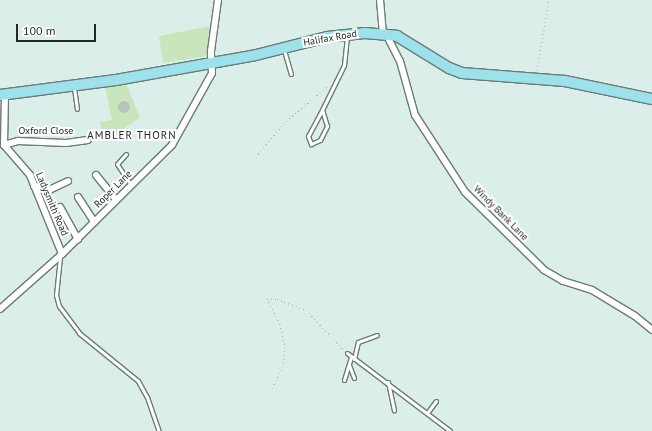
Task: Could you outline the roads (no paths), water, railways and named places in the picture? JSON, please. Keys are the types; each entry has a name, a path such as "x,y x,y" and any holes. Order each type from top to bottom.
{"main road":[{"name":"Halifax Road","path":"2,94 212,63 347,34 384,33 413,44 438,62 462,73 535,79 600,87 652,99"}],"street":[{"name":"Roper Lane","path":"0,309 78,239 172,145 184,127 212,73 218,0"},
{"path":"380,0 384,33"},
{"name":"Windy Bank Lane","path":"384,33 400,61 415,115 465,192 544,270 563,281 592,290 635,316 652,330"},
{"path":"0,151 2,144 2,94"},
{"name":"Oxford Close","path":"2,144 18,141 66,143 88,140"},
{"name":"Ladysmith Road","path":"2,144 30,175 61,255"},
{"path":"96,175 116,200"},
{"path":"34,186 49,190 68,181"},
{"path":"78,197 94,222"},
{"path":"60,207 78,239"}],"lane":[{"path":"322,110 327,126 320,140 312,144 308,136 338,80 344,65 347,34"},
{"path":"284,47 291,74"},
{"path":"74,84 77,109"},
{"path":"126,154 117,164 131,185"},
{"path":"61,255 56,295 59,306 79,333 138,381 147,397 159,431"},
{"path":"344,380 358,342 377,334"},
{"path":"347,353 388,382 450,431"},
{"path":"349,364 354,378"},
{"path":"388,382 394,410"},
{"path":"427,413 436,401"}],"district":[{"name":"AMBLER THORN","path":"132,135"}]}
